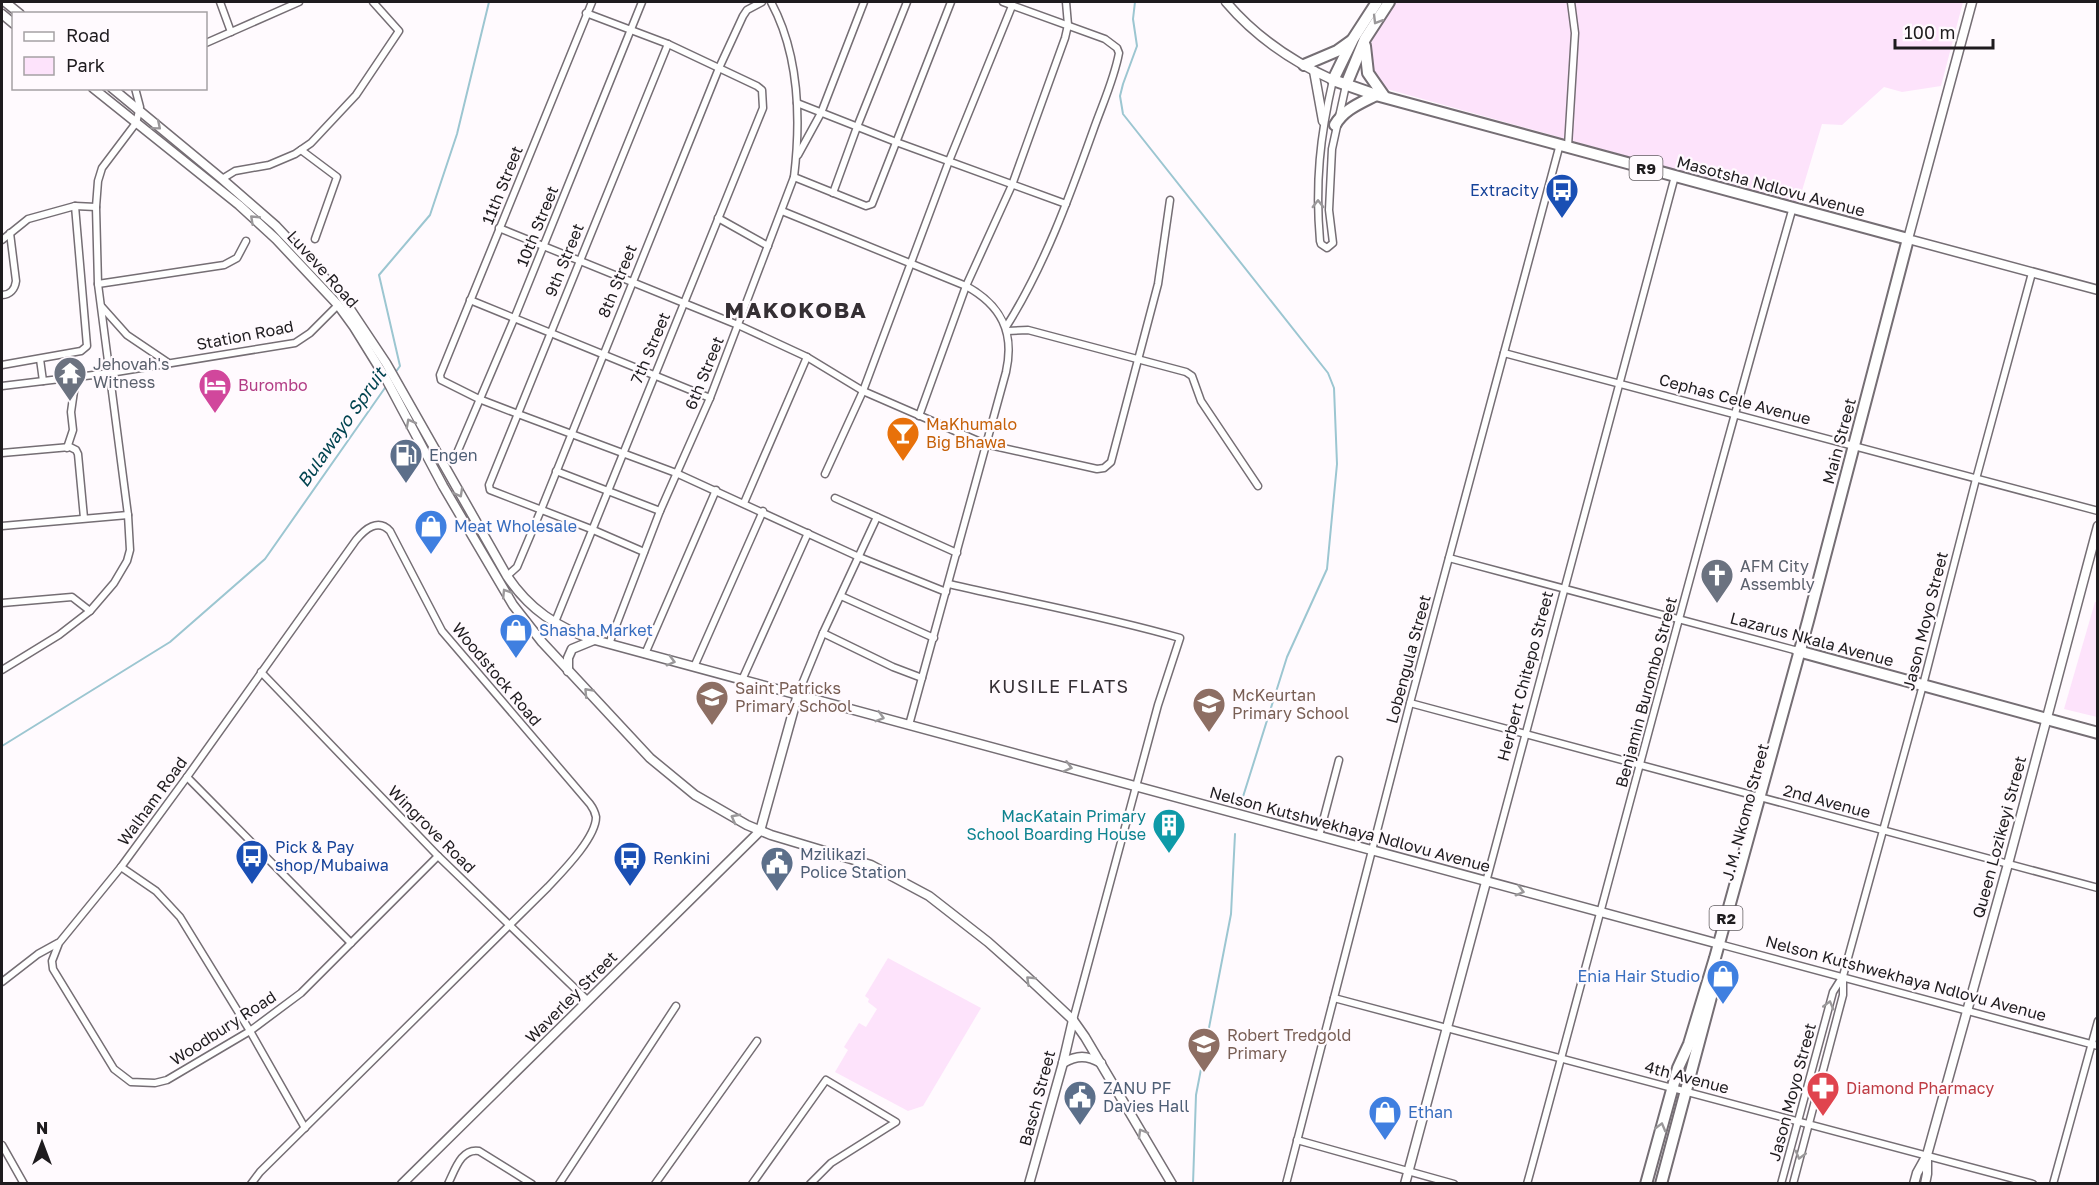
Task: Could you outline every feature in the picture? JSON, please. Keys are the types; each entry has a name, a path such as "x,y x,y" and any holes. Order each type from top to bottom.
{"highway":[{"path":"1333,80 1353,39 1377,2"},
{"path":"1346,85 1365,39 1389,2"},
{"path":"1304,65 1337,51 1353,39"},
{"path":"1335,125 1350,108 1380,95 1368,73 1365,39"},
{"name":"Masotsha Ndlovu Avenue","path":"1333,80 1380,95 1908,239"},
{"name":"Main Street","path":"1801,652 1908,239"},
{"name":"Lazarus Nkala Avenue","path":"1801,652 2097,733"},
{"name":"J.M. Nkomo Street","path":"1661,1184 1722,944 1801,652"},
{"name":"J.M. Nkomo Street","path":"1647,1184 1672,1087 1722,944"}],"street":[{"path":"5,2 18,12"},
{"path":"220,2 231,32"},
{"path":"207,43 299,2"},
{"path":"222,179 235,171 269,165 302,150 356,95 399,31 373,2"},
{"name":"11th Street","path":"479,399 441,380 440,375 592,2"},
{"name":"10th Street","path":"454,460 514,319 642,2"},
{"name":"8th Street","path":"507,576 517,567 541,510 718,68 747,10 762,2"},
{"name":"6th Street","path":"609,644 660,511 710,398 794,177 797,158 797,103 788,47 780,20 771,2"},
{"path":"797,158 821,113 864,2"},
{"path":"833,193 907,2"},
{"path":"794,177 866,206 872,204 951,2"},
{"path":"909,725 1007,366 1007,329 1066,204 1108,91 1119,53 1117,48 1105,39 1003,2"},
{"path":"919,416 966,286 1012,185 1068,25 1066,2"},
{"path":"1226,2 1273,44 1304,65 1333,80 1323,121 1320,148 1318,210 1320,241 1327,248 1333,243 1329,210 1335,125 1346,85"},
{"name":"Lobengula Street","path":"1286,1184 1410,703 1504,353 1564,145 1575,33 1571,2"},
{"path":"1908,239 1972,2"},
{"path":"825,474 863,391 950,161 1012,6"},
{"path":"586,13 668,44 718,68"},
{"name":"9th Street","path":"541,510 490,490 489,487 549,333 668,44"},
{"name":"7th Street","path":"555,622 653,375 763,108 762,90 718,68"},
{"path":"1314,71 1323,121"},
{"name":"Luveve Road","path":"95,90 239,205 276,239 338,305 385,377 443,486 503,588 542,642 644,753 666,773 703,800 760,831 850,857 911,885 929,896 988,942 1073,1020 1091,1045 1172,1184"},
{"name":"Luveve Road","path":"114,90 276,226 327,279 351,310 386,363 507,576 526,601 555,622 577,634 595,640"},
{"path":"2,670 59,635 90,611 122,573 130,550 128,515 98,284 96,207 98,181 102,168 136,123 140,111 135,90"},
{"path":"797,103 1066,204"},
{"path":"302,150 337,177 315,239"},
{"name":"Herbert Chitepo Street","path":"1405,1184 1675,176"},
{"path":"499,228 738,325 807,357 863,391 985,444 1096,470 1104,468 1111,462 1158,284 1170,200"},
{"path":"2,240 28,219 75,206 96,207"},
{"path":"2,365 81,351 87,343 75,206"},
{"name":"Benjamin Burombo Street","path":"1527,1184 1734,413 1793,207"},
{"path":"782,211 980,293 991,303 1007,329"},
{"path":"718,218 768,246"},
{"path":"2,295 7,295 14,289 16,281 10,233"},
{"name":"Masotsha Ndlovu Avenue","path":"1908,239 2097,290"},
{"path":"98,284 224,265 237,258 246,241"},
{"name":"Jason Moyo Street","path":"1793,1184 1843,995 1843,976 2032,273"},
{"path":"470,300 710,398"},
{"name":"Station Road","path":"2,386 110,373 295,343 310,333 338,305"},
{"path":"101,306 127,335 167,362"},
{"path":"1007,329 1028,330 1186,372 1192,376 1202,400 1258,486"},
{"name":"Cephas Cele Avenue","path":"1504,353 2097,511"},
{"path":"744,503 807,357"},
{"path":"40,359 42,381"},
{"path":"67,448 73,430 71,412 76,377"},
{"path":"479,399 676,473 859,557 946,592"},
{"path":"2,453 73,448 78,454 84,518"},
{"path":"556,471 660,511"},
{"path":"645,654 716,490"},
{"path":"835,498 957,553"},
{"path":"541,510 644,552"},
{"path":"694,667 763,512"},
{"path":"2,526 128,515"},
{"path":"760,831 798,694 876,517"},
{"name":"Woodstock Road","path":"261,672 362,532 370,526 386,527 442,631 590,804 596,816 592,831 579,850 511,926"},
{"name":"Queen Lozikeyi Street","path":"1927,1155 2008,864 2097,526"},
{"path":"742,680 808,533"},
{"name":"Lazarus Nkala Avenue","path":"1449,558 1801,652"},
{"path":"949,584 1180,638 1135,786 1073,1020"},
{"path":"841,596 934,638"},
{"path":"2,603 72,597 90,611"},
{"path":"823,633 893,667 922,678"},
{"path":"568,671 568,658 572,649 595,640"},
{"name":"Nelson Kutshwekhaya Ndlovu Avenue","path":"595,640 2094,1045"},
{"name":"Walham Road","path":"58,943 121,867 261,672"},
{"name":"Wingrove Road","path":"261,672 438,856 588,1001"},
{"name":"2nd Avenue","path":"1410,703 2097,888"},
{"path":"1319,836 1339,760"},
{"path":"187,777 351,943"},
{"name":"Waverley Street","path":"402,1184 760,831"},
{"name":"Woodbury Road","path":"58,943 52,961 56,976 114,1069 131,1082 155,1083 167,1080 250,1031 301,993 438,856"},
{"path":"121,867 156,891 180,917 250,1031 305,1128"},
{"path":"251,1184 260,1172 511,926"},
{"path":"2,982 38,954 58,943"},
{"name":"Jason Moyo Street","path":"1781,1184 1833,992 1843,976"},
{"name":"4th Avenue","path":"1334,998 2032,1184"},
{"path":"559,1184 676,1006"},
{"name":"Basch Street","path":"1029,1184 1073,1020"},
{"path":"2053,1184 2094,1045 2097,1021"},
{"path":"654,1184 757,1041"},
{"path":"1063,1063 1082,1056 1092,1058 1102,1064"},
{"path":"753,1184 826,1080 896,1122 831,1163 810,1184"},
{"path":"1297,1140 1455,1184"},
{"path":"2,1144 24,1184"},
{"path":"448,1184 464,1153 473,1150 479,1151 532,1184"},
{"path":"1914,1184 1927,1155"},
{"path":"1925,1184 1927,1155"}],"green space":[{"path":"1397,2 1963,2 1941,86 1902,92 1884,87 1842,125 1822,124 1798,204 1387,89 1376,78 1370,67 1369,56 1375,35"},
{"path":"2095,602 2098,602 2097,717 2064,709"},
{"path":"888,958 981,1008 923,1106 908,1111 835,1072 848,1050 844,1047 859,1023 866,1027 877,1009 868,1002 869,999 865,996"}],"waterway":[{"name":"Bulawayo Spruit","path":"395,373 400,366 379,275 430,215 457,134 489,2"},
{"path":"1135,2 1133,19 1137,46 1120,96 1123,114 1328,373 1334,388 1337,464 1327,569 1287,657 1241,803"},
{"name":"Bulawayo Spruit","path":"2,746 170,642 265,559 387,385"},
{"path":"1193,1184 1196,1095 1231,914 1235,834"}],"place":[{"name":"Extracity","path":"1562,219"},
{"name":"Jehovah's Witness","path":"70,402"},
{"name":"Burombo","path":"215,414"},
{"name":"MaKhumalo Big Bhawa","path":"903,462"},
{"name":"Engen","path":"406,484"},
{"name":"Meat Wholesale","path":"431,555"},
{"name":"AFM City Assembly","path":"1717,604"},
{"name":"Shasha Market","path":"516,659"},
{"name":"Saint Patricks Primary School","path":"712,726"},
{"name":"McKeurtan Primary School","path":"1209,733"},
{"name":"MacKatain Primary School Boarding House","path":"1169,854"},
{"name":"Pick & Pay shop/Mubaiwa","path":"252,885"},
{"name":"Renkini","path":"630,887"},
{"name":"Mzilikazi Police Station","path":"777,892"},
{"name":"Enia Hair Studio","path":"1723,1005"},
{"name":"Robert Tredgold Primary","path":"1204,1073"},
{"name":"Diamond Pharmacy","path":"1823,1117"},
{"name":"ZANU PF Davies Hall","path":"1080,1126"},
{"name":"Ethan","path":"1385,1141"}],"district":[{"name":"MAKOKOBA","path":"796,309"},
{"name":"KUSILE FLATS","path":"1059,686"}]}
